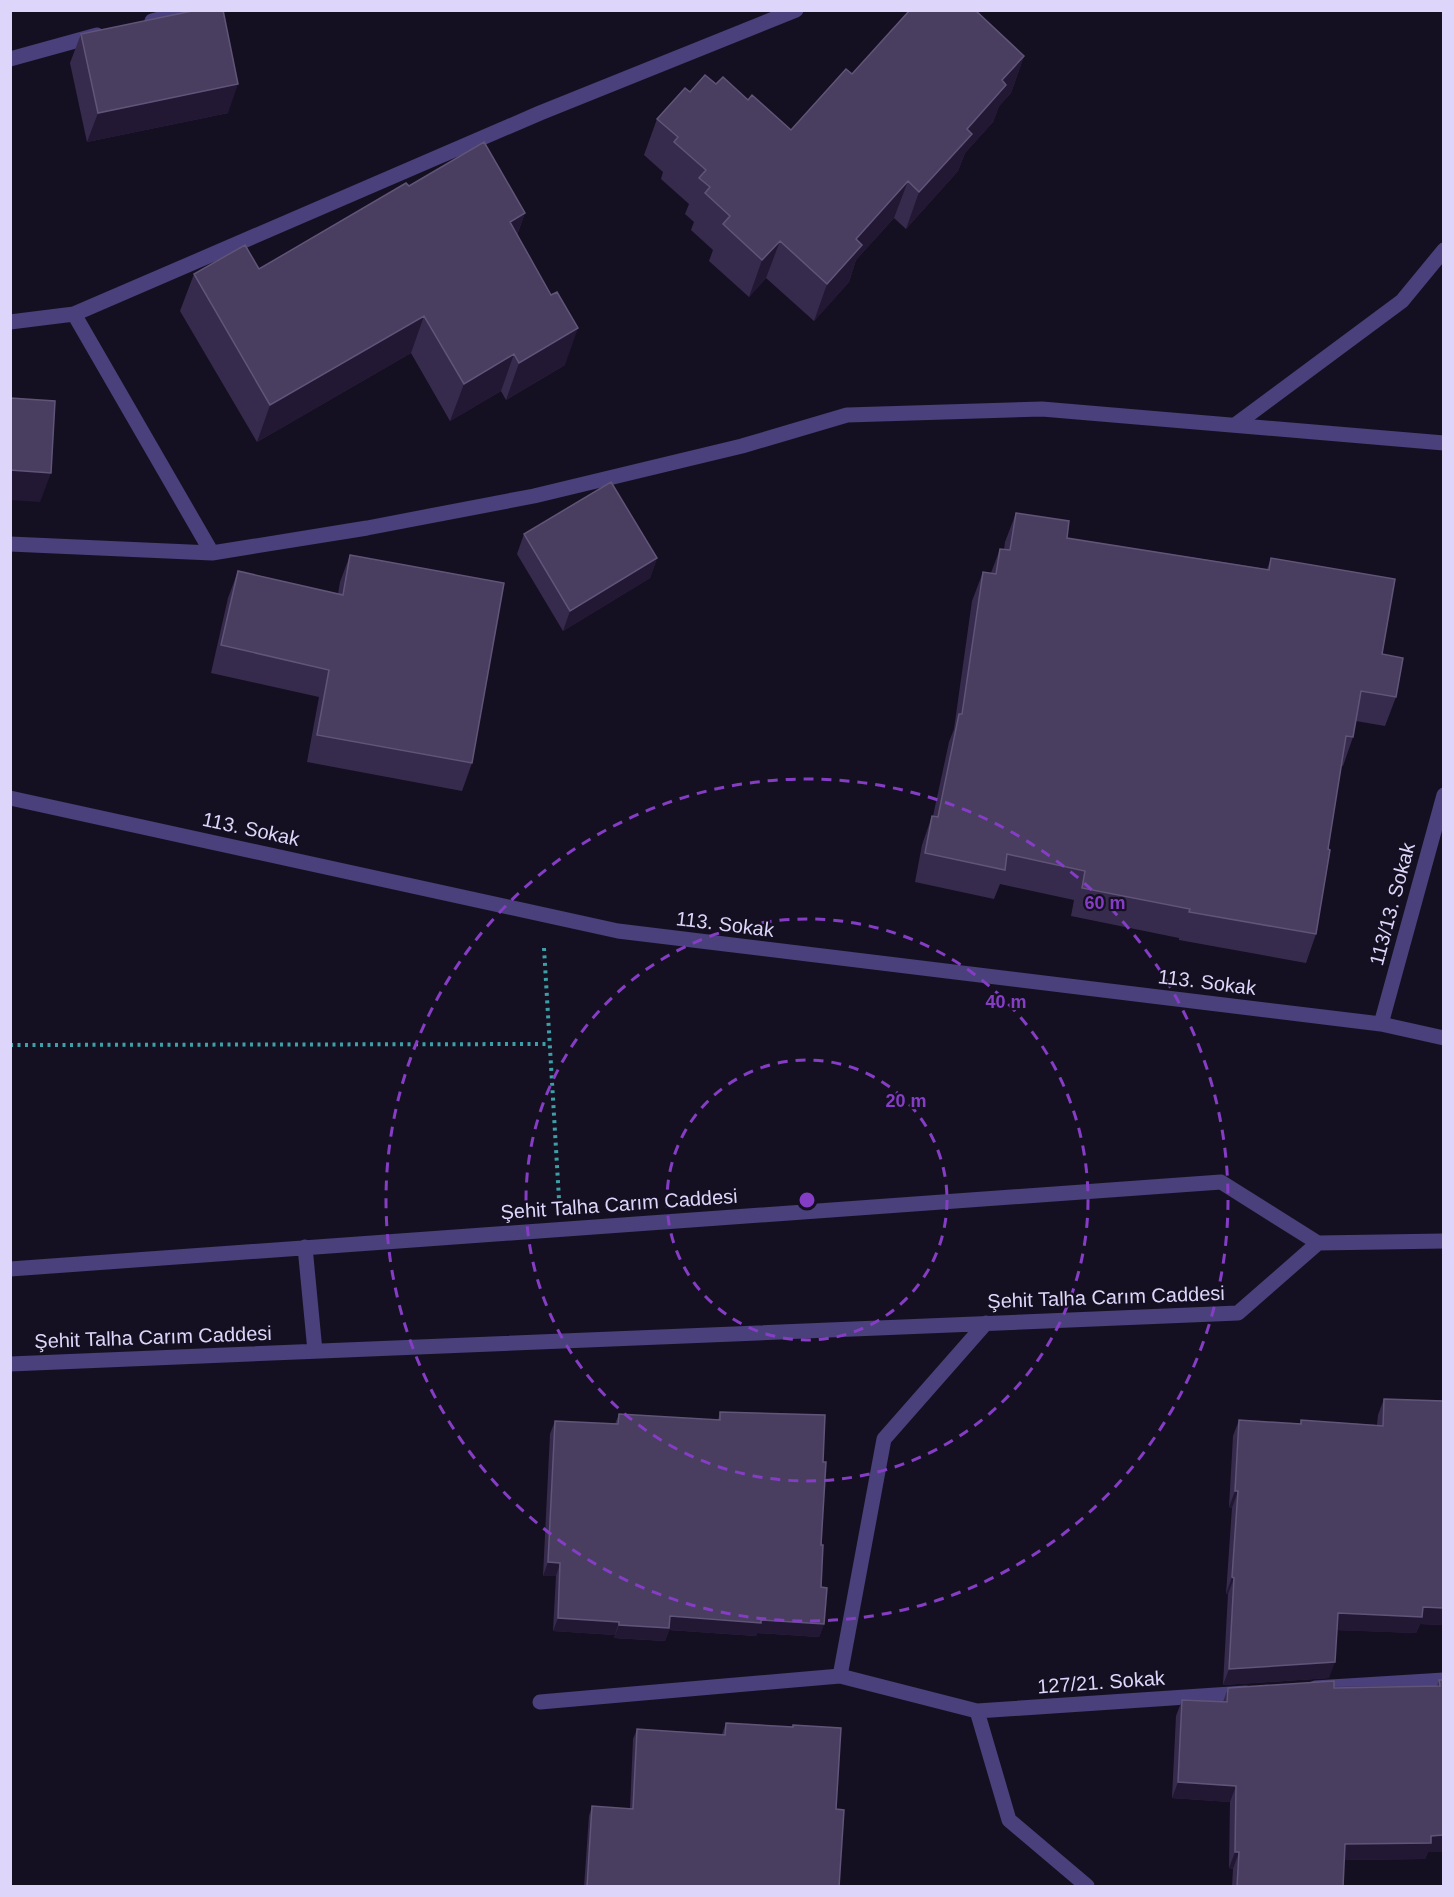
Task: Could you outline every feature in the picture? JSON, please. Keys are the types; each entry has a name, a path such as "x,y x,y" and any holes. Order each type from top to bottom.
{"street":[{"path":"136,25 192,10"},
{"path":"10,322 74,314 540,113 796,10"},
{"path":"10,59 114,31"},
{"path":"1235,425 1402,302 1443,250"},
{"path":"74,314 212,553"},
{"path":"10,544 212,553 367,528 534,496 742,446 847,415 1042,409 1443,443"},
{"name":"113/13. Sokak","path":"1381,1024 1443,795"},
{"name":"113. Sokak","path":"10,798 618,932 1381,1024 1443,1038"},
{"name":"Şehit Talha Carım Caddesi","path":"10,1269 1221,1182 1318,1243 1238,1313 10,1364"},
{"path":"1318,1243 1443,1241"},
{"path":"305,1247 315,1351"},
{"path":"840,1676 884,1439 986,1323"},
{"name":"127/21. Sokak","path":"540,1701 840,1676 977,1711 1264,1692"},
{"path":"1300,1689 1443,1680"},
{"path":"977,1711 1009,1820 1087,1887"}],"path":[{"path":"542,915 561,1229"},
{"path":"10,1045 550,1044"}],"building":[{"path":"197,10 223,10 238,84 98,113 81,34"},
{"path":"910,10 975,10 1024,56 1002,80 1006,85 967,129 972,134 919,192 908,181 856,239 862,245 827,284 780,241 762,260 723,224 730,216 705,193 710,187 699,178 706,170 674,142 678,137 657,119 685,88 690,92 705,75 716,84 723,77 748,100 752,95 791,130 846,69 852,74"},
{"path":"484,142 525,213 510,222 551,295 557,292 578,328 519,363 514,354 464,384 424,316 270,405 194,274 245,245 259,269 406,183 409,186"},
{"path":"10,398 55,401 51,473 10,470"},
{"path":"611,482 657,558 570,611 524,534"},
{"path":"1016,513 1069,521 1067,538 1269,570 1271,558 1395,579 1382,654 1403,658 1396,697 1361,691 1353,737 1346,736 1316,934 1189,912 1190,909 1082,888 1085,871 1007,854 1005,870 925,853 932,816 938,817 959,714 962,714 983,572 996,574 1000,549 1010,550"},
{"path":"350,555 504,583 472,763 317,735 329,670 221,645 238,571 343,595"},
{"path":"1384,1399 1443,1401 1443,1608 1423,1607 1422,1617 1338,1613 1335,1662 1229,1669 1238,1491 1235,1491 1239,1420 1301,1424 1301,1420 1383,1426"},
{"path":"720,1412 825,1415 823,1462 826,1462 821,1545 823,1545 821,1587 827,1588 824,1624 761,1620 761,1623 670,1616 669,1628 558,1618 560,1563 548,1562 555,1421 618,1424 619,1414 720,1420"},
{"path":"1439,1680 1443,1680 1443,1835 1431,1836 1431,1843 1345,1844 1343,1887 1237,1887 1239,1852 1235,1852 1236,1786 1178,1782 1182,1700 1227,1702 1228,1688 1334,1681 1334,1688 1440,1686"},
{"path":"726,1723 841,1728 836,1809 844,1810 839,1887 587,1887 592,1806 633,1809 637,1729 725,1735"}]}
